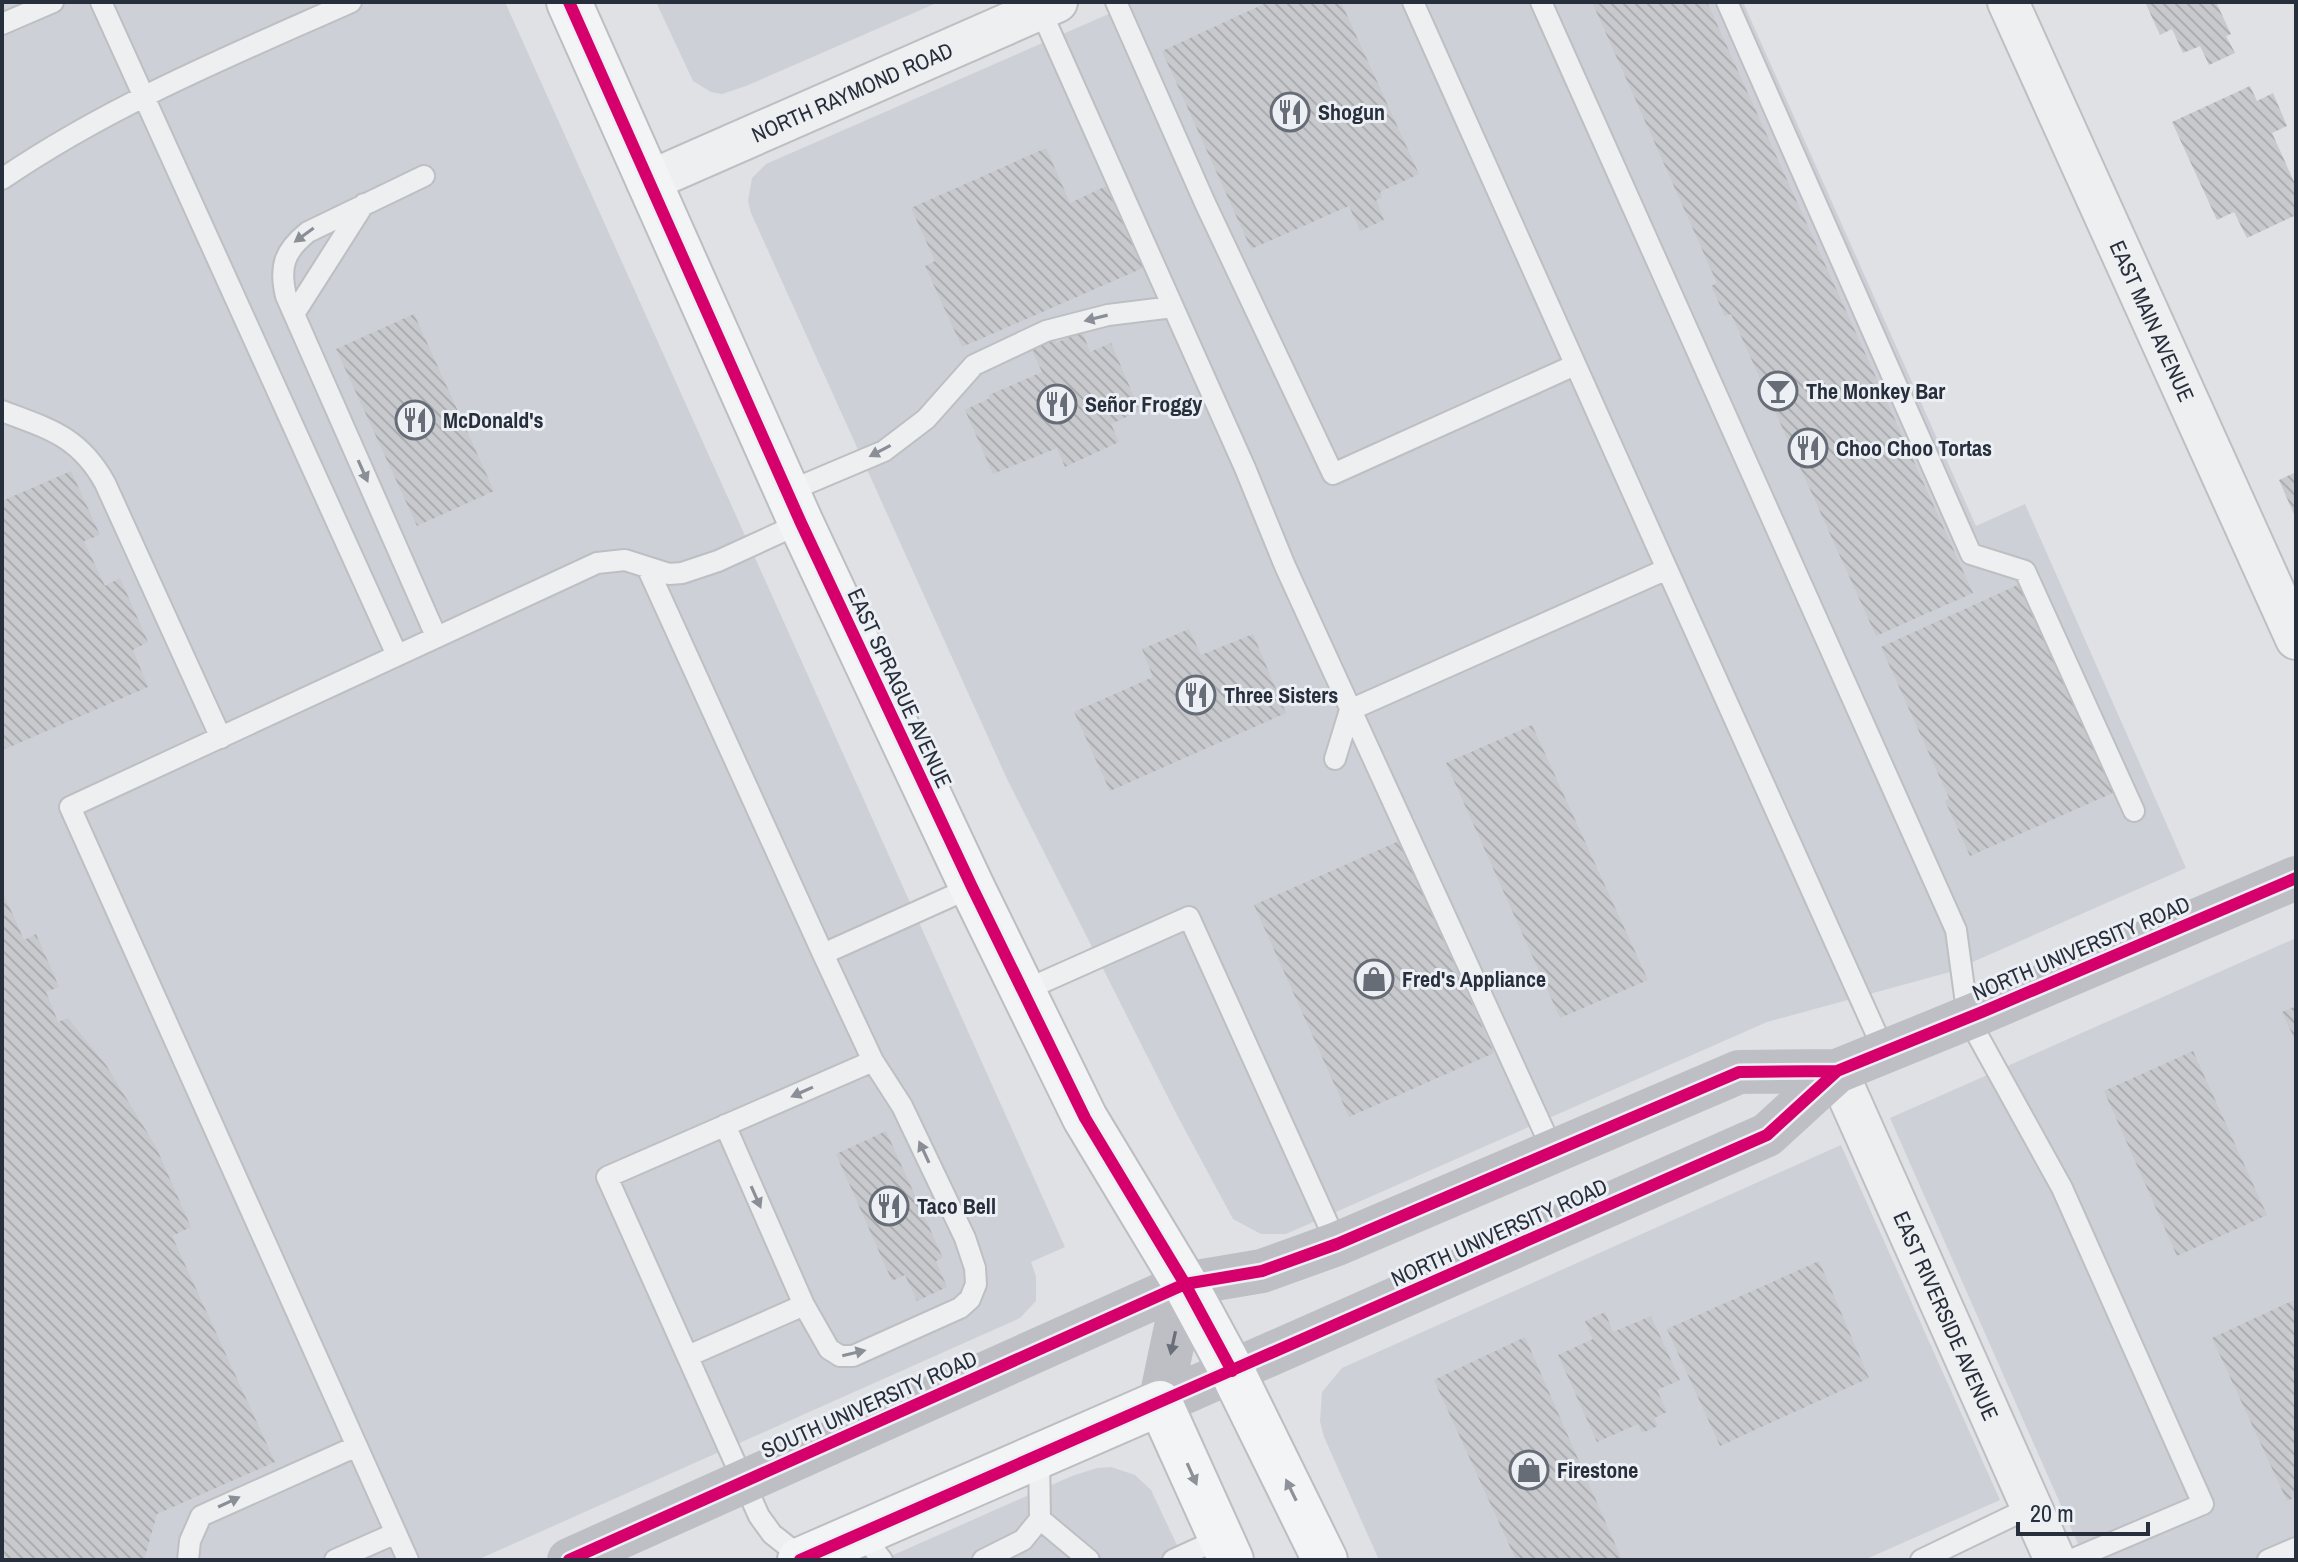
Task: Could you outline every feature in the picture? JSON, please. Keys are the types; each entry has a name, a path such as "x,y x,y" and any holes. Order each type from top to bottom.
{"main road":[{"name":"EAST SPRAGUE AVENUE","path":"569,2 794,507 972,887 1085,1118 1185,1284 1232,1371 1325,1560"},
{"name":"NORTH UNIVERSITY ROAD","path":"1185,1284 1262,1271 1337,1244 1739,1072 1837,1071 2296,878"},
{"name":"NORTH UNIVERSITY ROAD","path":"1160,1403 1767,1135 1837,1071"},
{"path":"1185,1284 1160,1403 1226,1549"},
{"name":"SOUTH UNIVERSITY ROAD","path":"569,1560 1185,1284"},
{"path":"803,1560 872,1547 1039,1456 1160,1403"}],"street":[{"name":"EAST MAIN AVENUE","path":"2008,2 2296,639"},
{"name":"NORTH RAYMOND ROAD","path":"647,182 1049,6"},
{"name":"EAST RIVERSIDE AVENUE","path":"1837,1071 2055,1560"}],"lane":[{"path":"2,24 53,2"},
{"path":"101,2 397,655"},
{"path":"2,179 55,142 310,10 351,2"},
{"path":"1116,2 1205,203 1333,474 1575,365"},
{"path":"1413,2 1885,1053"},
{"path":"1541,2 1956,930 1968,1018 2062,1188 2203,1504 2071,1560"},
{"path":"1727,2 1971,554 2025,571 2134,811"},
{"path":"1049,6 1173,307 1350,710 1553,1151"},
{"path":"424,176 308,232 293,243 285,259 282,279 294,314 436,636"},
{"path":"294,314 364,204"},
{"path":"408,1560 70,807 597,563 625,560 669,574 697,570 884,451 926,419 974,365 1046,331 1108,315 1173,307"},
{"path":"2,411 70,440 83,450 97,469 221,738"},
{"path":"647,567 873,1061 902,1106 965,1238 975,1268 976,1284 970,1299 960,1308 853,1356 840,1356 829,1349 804,1305 725,1125"},
{"path":"1335,759 1350,710 1667,569"},
{"path":"823,954 972,887"},
{"path":"1023,991 1189,917 1337,1244"},
{"path":"803,1560 759,1516 607,1177 873,1061"},
{"path":"688,1356 804,1305"},
{"path":"188,1560 190,1541 201,1516 357,1446"},
{"path":"983,1560 1023,1540 1040,1519 1039,1456"},
{"path":"1921,1560 2031,1507"},
{"path":"1040,1519 1089,1560"},
{"path":"335,1560 396,1533"},
{"path":"2268,1560 2296,1548"},
{"path":"1173,1560 1226,1549"}],"shaded area":[{"path":"2,2 505,2 1065,1247 1031,1262 1036,1276 1036,1301 1020,1318 477,1560 2,1560"},
{"path":"656,2 939,2 722,94 711,92 693,81"},
{"path":"1136,2 1743,2 1976,526 2025,504 2186,868 1950,972 1767,1022 1286,1234 1261,1234 1233,1219 1007,779 748,201 752,178 766,164"},
{"path":"2296,938 2296,1560 2085,1560 1890,1118"},
{"path":"1841,1145 2000,1500 1864,1560 1379,1560 1324,1437 1320,1421 1322,1392 1342,1368"},
{"path":"1111,1467 1135,1475 1151,1490 1184,1560 882,1560 1072,1476"}],"building":[{"name":"Shogun","path":"1268,2 1341,2 1419,174 1380,192 1382,198 1376,200 1384,220 1360,231 1349,206 1251,249 1162,51"},
{"path":"1592,2 1707,2 1973,593 1876,636 1731,314 1725,316 1711,286 1717,283"},
{"path":"2145,2 2216,2 2231,34 2226,36 2235,53 2209,65 2200,46 2183,53 2172,29 2160,35"},
{"path":"2250,86 2257,101 2273,93 2287,126 2272,133 2296,186 2296,215 2247,238 2234,212 2217,220 2172,122"},
{"path":"1046,148 1070,203 1106,186 1143,268 962,347 925,266 935,261 911,208"},
{"name":"McDonald's","path":"414,314 494,491 417,526 336,349"},
{"name":"Señor Froggy","path":"1082,331 1090,352 1111,343 1140,411 1111,424 1119,442 1065,467 1057,448 993,474 965,410 990,398 989,395 1042,372 1031,348 1054,338 1056,343"},
{"path":"71,471 100,535 84,541 105,586 120,578 148,642 133,650 148,687 5,749 2,743 2,501"},
{"path":"2296,472 2296,519 2279,480"},
{"path":"2022,583 2115,792 1970,856 1945,801 1949,798 1881,647"},
{"name":"Three Sisters","path":"1189,629 1201,655 1253,634 1286,713 1110,791 1074,712 1153,677 1142,649"},
{"path":"1532,725 1648,980 1560,1018 1446,763"},
{"name":"Fred's Appliance","path":"1399,841 1494,1053 1349,1117 1254,905"},
{"path":"2,890 24,940 36,934 59,987 46,992 58,1022 68,1018 106,1065 156,1147 191,1227 172,1236 275,1462 157,1514 144,1560 2,1560"},
{"path":"2296,1006 2296,1042 2282,1012"},
{"path":"2193,1051 2267,1215 2177,1256 2104,1091"},
{"name":"Taco Bell","path":"886,1131 943,1258 936,1261 947,1287 917,1301 905,1275 892,1281 836,1154"},
{"path":"1819,1261 1869,1378 1720,1446 1667,1329"},
{"path":"2296,1299 2296,1497 2287,1501 2212,1338"},
{"path":"1605,1312 1613,1332 1651,1316 1680,1380 1657,1390 1667,1412 1654,1418 1658,1426 1642,1433 1638,1424 1597,1442 1558,1355 1593,1339 1585,1321"},
{"name":"Firestone","path":"1525,1337 1622,1560 1516,1560 1434,1380"}],"cycle path":[{"path":"569,2 801,523 972,887 1085,1118 1185,1284 1232,1371"},
{"path":"569,1560 1185,1284 1262,1271 1337,1244 1739,1072 1837,1071 2296,878"},
{"path":"800,1560 1767,1135 1837,1071"}],"place":[{"name":"Shogun","path":"1290,112"},
{"name":"The Monkey Bar","path":"1778,391"},
{"name":"Señor Froggy","path":"1057,404"},
{"name":"McDonald's","path":"415,420"},
{"name":"Choo Choo Tortas","path":"1808,448"},
{"name":"Three Sisters","path":"1196,695"},
{"name":"Fred's Appliance","path":"1374,979"},
{"name":"Taco Bell","path":"889,1206"},
{"name":"Firestone","path":"1529,1470"}]}
